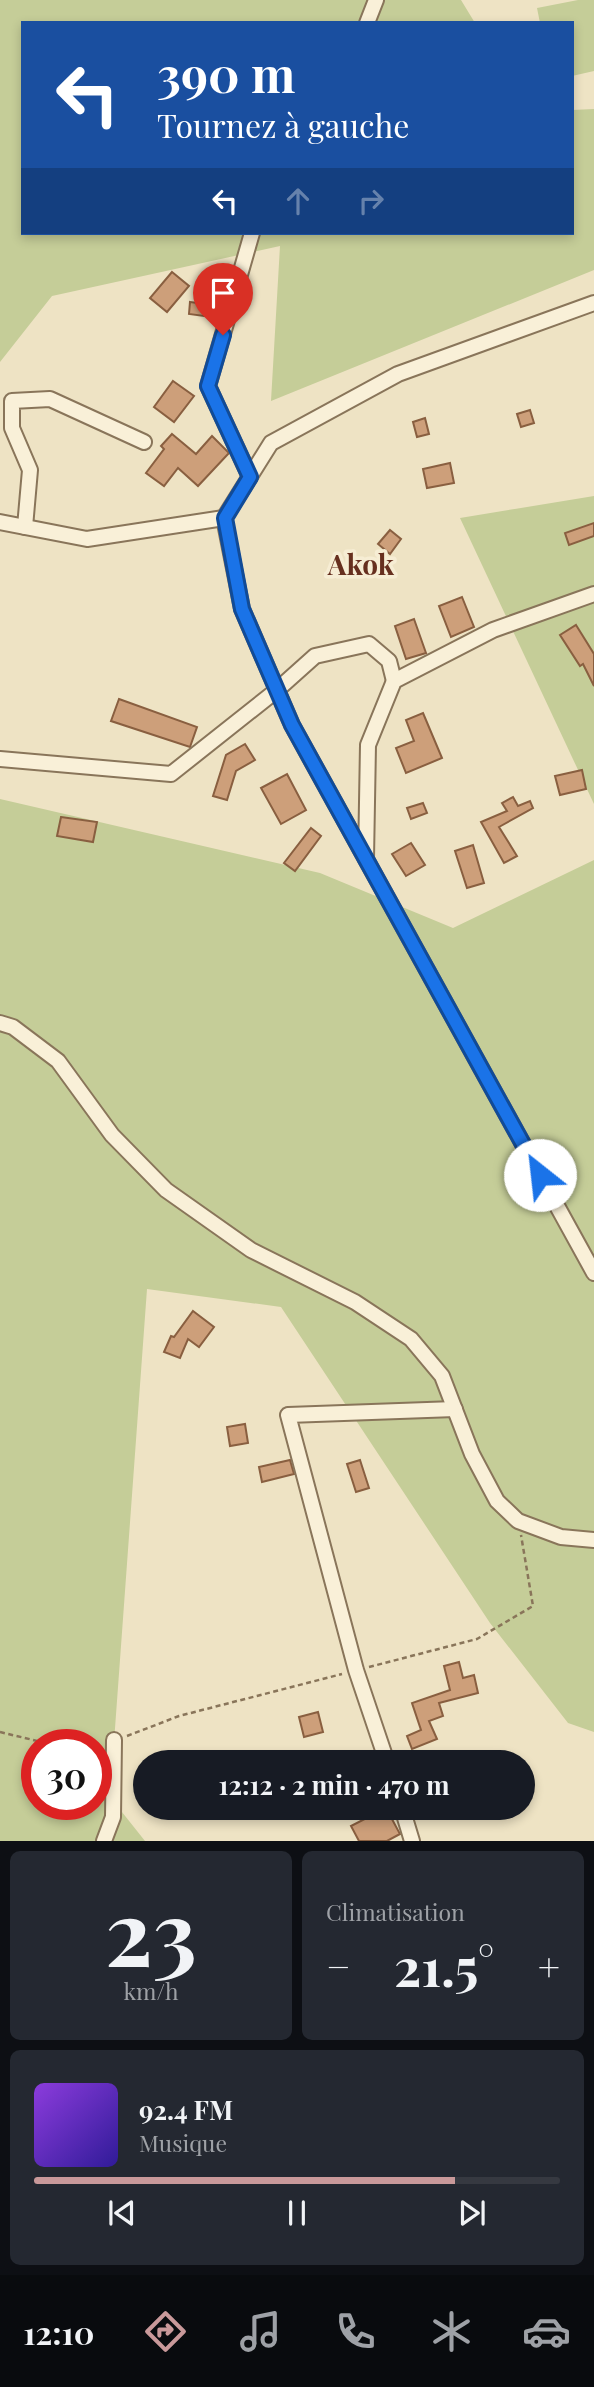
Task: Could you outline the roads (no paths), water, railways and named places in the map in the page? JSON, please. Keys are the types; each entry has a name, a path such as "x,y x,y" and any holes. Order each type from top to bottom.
{"street":[{"path":"368,21 376,0"},
{"path":"250,477 208,386 251,235"},
{"path":"594,303 398,374 271,443 225,518 242,609 292,725 594,1273"},
{"path":"25,527 30,470 12,428 12,401 50,399 144,442"},
{"path":"0,522 88,538 225,518"},
{"path":"394,681 493,630 594,594"},
{"path":"0,759 172,774 315,656 369,644 389,661 394,681 368,745 366,859"},
{"path":"0,1023 13,1027 58,1061 112,1135 166,1190 251,1250 355,1302 411,1339 442,1376 472,1454 497,1501 518,1521 561,1537 594,1540"},
{"path":"383,1750 356,1670 288,1415 455,1409"},
{"path":"104,1841 113,1817 114,1740"},
{"path":"406,1820 412,1841"}],"district":[{"name":"Akok","path":"361,565"}]}
